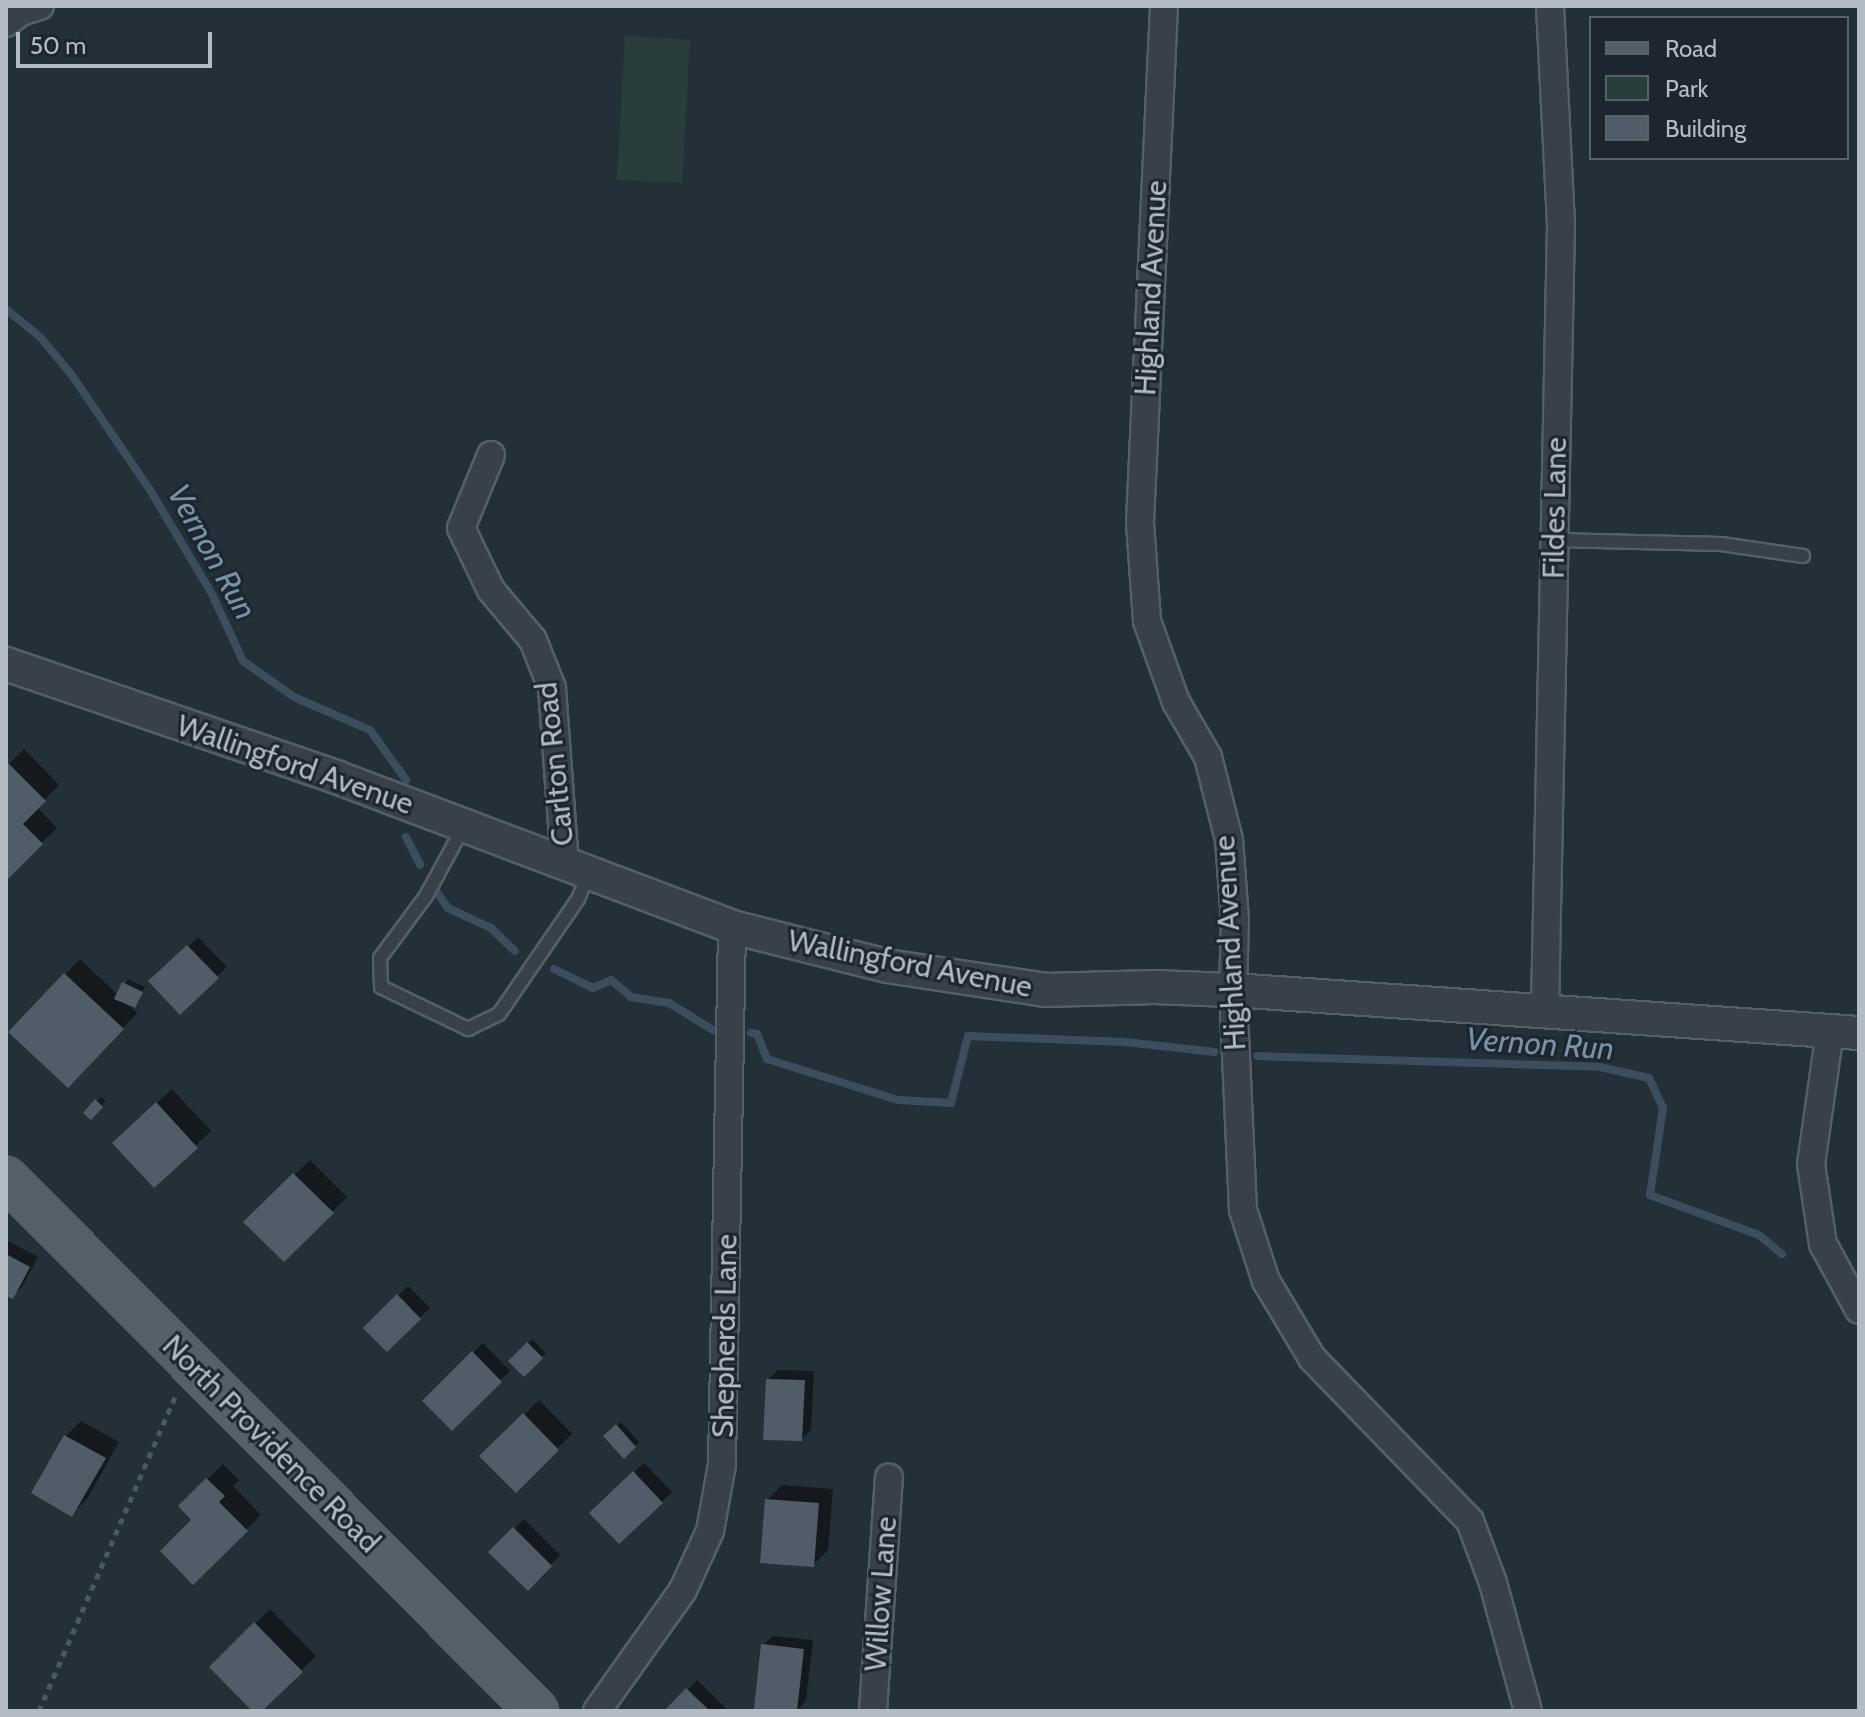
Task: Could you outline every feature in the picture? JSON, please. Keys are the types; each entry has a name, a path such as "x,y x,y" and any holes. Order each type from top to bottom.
{"main road":[{"name":"North Providence Road","path":"6,1178 537,1711"}],"street":[{"path":"6,23 21,12 40,6"},
{"name":"Highland Avenue","path":"1164,6 1140,523 1147,621 1176,702 1208,757 1229,840 1235,920 1233,990 1243,1210 1266,1281 1312,1358 1470,1521 1493,1583 1528,1711"},
{"name":"Fildes Lane","path":"1545,1009 1561,224 1550,6"},
{"name":"Carlton Road","path":"491,455 461,528 491,590 533,640 552,688 577,868"},
{"name":"Wallingford Avenue","path":"6,664 336,777 732,927 887,966 1045,990 1155,987 1233,990 1545,1009 1845,1032"},
{"name":"Shepherds Lane","path":"597,1711 683,1590 710,1531 722,1464 732,927"},
{"path":"1845,1032 1811,1164 1823,1244 1859,1310"},
{"name":"Willow Lane","path":"873,1711 889,1478"}],"lane":[{"path":"1554,540 1721,544 1803,556"},
{"path":"465,826 426,896 380,958 381,987 468,1029 499,1014 578,899 577,868"}],"path":[{"path":"39,1711 190,1362"}],"green space":[{"path":"625,36 690,40 682,183 617,180"}],"building":[{"path":"8,763 46,801 23,824 43,844 6,881"},
{"path":"187,945 219,978 180,1015 148,981"},
{"path":"64,973 124,1029 68,1088 8,1032"},
{"path":"122,982 143,992 135,1008 114,999"},
{"path":"95,1099 103,1107 91,1120 83,1113"},
{"path":"156,1102 198,1148 154,1188 112,1143"},
{"path":"293,1173 334,1213 284,1262 243,1222"},
{"path":"6,1254 30,1267 13,1299 6,1296"},
{"path":"397,1294 421,1319 387,1352 363,1328"},
{"path":"527,1342 543,1358 524,1377 508,1361"},
{"path":"472,1351 502,1382 452,1431 422,1401"},
{"path":"766,1379 805,1380 802,1441 763,1440"},
{"path":"523,1413 559,1450 516,1493 479,1456"},
{"path":"616,1424 636,1447 624,1459 603,1436"},
{"path":"64,1435 106,1458 72,1517 31,1493"},
{"path":"633,1471 663,1503 619,1544 589,1513"},
{"path":"206,1478 225,1496 219,1502 248,1531 193,1585 160,1551 191,1520 178,1506"},
{"path":"765,1499 819,1503 814,1567 760,1563"},
{"path":"513,1527 552,1566 528,1591 488,1552"},
{"path":"254,1622 303,1672 262,1711 252,1711 209,1667"},
{"path":"761,1644 804,1649 797,1711 754,1709"},
{"path":"686,1688 710,1711 664,1711"}],"waterway":[{"name":"Vernon Run","path":"6,309 41,338 71,374 150,490 212,594 243,661 294,697 370,730 406,780"},
{"name":"Vernon Run","path":"406,837 420,865"},
{"name":"Vernon Run","path":"436,891 448,908 491,928 515,951"},
{"name":"Vernon Run","path":"554,969 593,988 611,980 631,997 669,1003 713,1030"},
{"name":"Vernon Run","path":"751,1033 757,1034 767,1059 898,1100 951,1103 968,1036 1125,1042 1214,1052"},
{"name":"Vernon Run","path":"1257,1056 1600,1067 1649,1078 1663,1108 1650,1195 1759,1235 1782,1254"}]}
